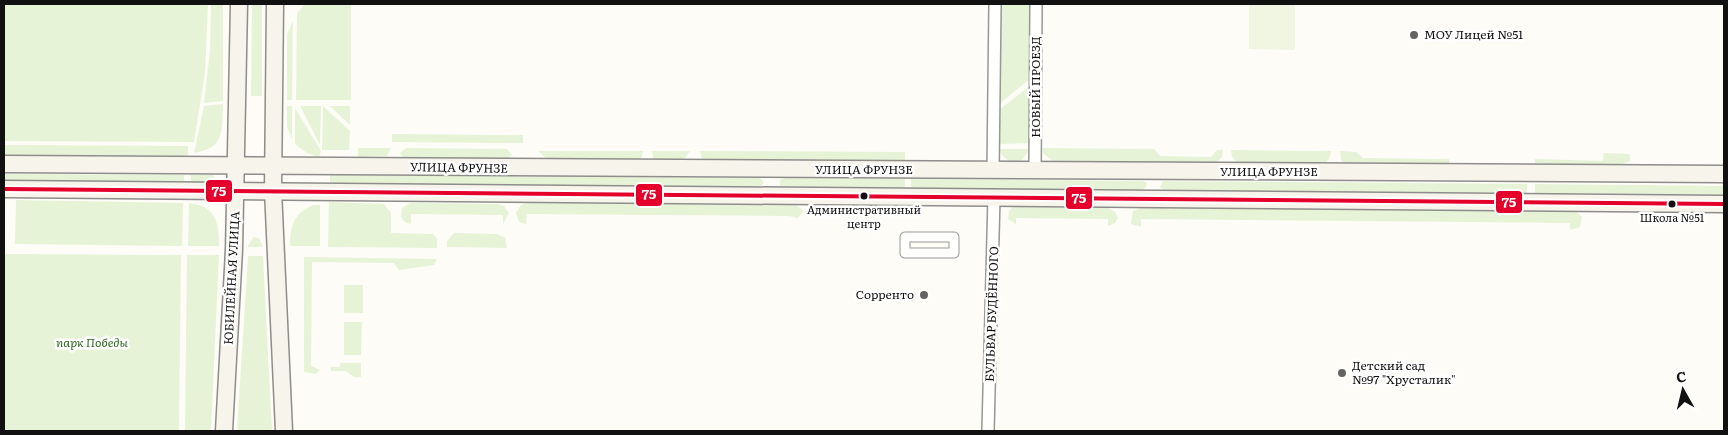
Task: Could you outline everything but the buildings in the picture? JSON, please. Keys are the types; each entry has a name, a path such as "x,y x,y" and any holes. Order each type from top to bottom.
{"main road":[{"name":"ЮБИЛЕЙНАЯ УЛИЦА","path":"224,431 237,166 239,4"},
{"path":"275,4 273,190 284,431"},
{"name":"УЛИЦА ФРУНЗЕ","path":"4,164 773,170 1724,174"},
{"path":"773,170 773,194"},
{"path":"1151,171 1151,197"},
{"name":"УЛИЦА ФРУНЗЕ","path":"4,189 1151,197 1724,204"}],"street":[{"path":"993,171 995,4"},
{"name":"НОВЫЙ ПРОЕЗД","path":"1035,171 1036,4"},
{"name":"БУЛЬВАР БУДЁННОГО","path":"988,431 994,197"},
{"path":"905,237 954,237 954,253 905,253 905,237"}],"green space":[{"path":"4,4 208,4 205,73 194,142 4,141"},
{"path":"211,4 223,4 223,101 204,103 210,51"},
{"path":"252,4 262,4 262,96 251,96"},
{"path":"304,4 351,4 351,100 296,100 297,14"},
{"path":"1000,4 1031,4 1030,79 999,104"},
{"path":"1249,4 1295,4 1295,50 1249,49"},
{"path":"293,21 292,100 287,100 287,34"},
{"path":"1031,85 1030,143 999,144 999,110"},
{"path":"223,104 220,137 211,147 194,153 204,106"},
{"path":"287,106 292,106 292,139 287,127"},
{"path":"300,106 321,106 320,145"},
{"path":"323,106 350,131 349,150 322,150"},
{"path":"330,106 350,106 350,125"},
{"path":"295,108 321,151 319,157 307,153 295,144"},
{"path":"392,134 523,135 523,143 392,142"},
{"path":"4,145 188,146 188,156 4,155"},
{"path":"358,148 391,148 387,156 358,157"},
{"path":"406,148 507,149 512,155 508,159 403,157 400,153"},
{"path":"1042,148 1154,149 1160,156 1211,157 1217,150 1223,150 1222,157 1216,163 1054,162 1044,154"},
{"path":"999,149 1030,149 1022,160 1015,162 1005,158"},
{"path":"1231,150 1331,151 1329,159 1323,165 1237,163 1232,156"},
{"path":"538,151 643,151 642,157 638,160 548,160"},
{"path":"652,151 690,151 684,159 657,160 653,158"},
{"path":"700,151 905,152 905,161 707,160 702,158"},
{"path":"1340,151 1356,152 1363,158 1449,159 1449,165 1345,164 1341,160"},
{"path":"1604,153 1630,154 1630,161 1614,167 1535,165 1535,159 1603,161"},
{"path":"4,174 184,175 184,184 4,183"},
{"path":"191,175 213,175 215,180 212,184 191,185"},
{"path":"330,175 760,178 764,182 761,187 330,184"},
{"path":"785,178 905,179 905,188 780,186 780,180"},
{"path":"911,179 1143,181 1147,183 1146,187 1142,190 911,188"},
{"path":"1163,181 1527,184 1527,193 1165,191 1160,187"},
{"path":"1535,184 1724,186 1724,195 1535,193"},
{"path":"16,200 183,203 182,246 15,244"},
{"path":"329,202 384,204 391,213 391,233 433,234 437,239 437,248 328,247"},
{"path":"189,203 205,208 214,217 217,223 219,246 188,246"},
{"path":"410,203 498,204 504,206 509,213 503,224 503,215 411,214 411,224 403,220 401,215 402,208"},
{"path":"526,203 796,205 804,211 798,218 789,216 527,214 526,224 519,222 516,213 521,205"},
{"path":"313,205 320,205 320,246 290,246 294,221 301,212"},
{"path":"1013,207 1108,208 1115,212 1118,218 1115,223 1108,226 1108,219 1016,218 1016,224 1008,219 1009,211"},
{"path":"1141,208 1572,210 1582,217 1580,227 1570,230 1570,223 1141,219 1141,227 1131,224 1133,211"},
{"path":"454,233 497,234 505,238 507,248 447,247 447,241"},
{"path":"254,237 259,238 263,247 247,247"},
{"name":"парк Победы","path":"4,254 181,255 179,431 4,431"},
{"path":"187,255 219,255 211,431 185,431"},
{"path":"248,256 263,256 272,431 237,431"},
{"path":"304,257 437,259 434,265 399,270 394,263 312,262 311,366 320,370 316,374 304,372"},
{"path":"344,285 363,285 363,313 344,313"},
{"path":"344,322 362,322 361,355 344,355"},
{"path":"340,363 361,363 361,377 354,377 346,371 331,371 331,367 340,367"}],"transit line":[{"name":"75","path":"4,189 1724,204"}],"place":[{"name":"МОУ Лицей №51","path":"1414,35"},
{"name":"Административный центр","path":"864,196"},
{"name":"Школа №51","path":"1672,204"},
{"name":"Сорренто","path":"924,295"},
{"name":"Детский сад №97 \"Хрусталик\"","path":"1342,373"}]}
